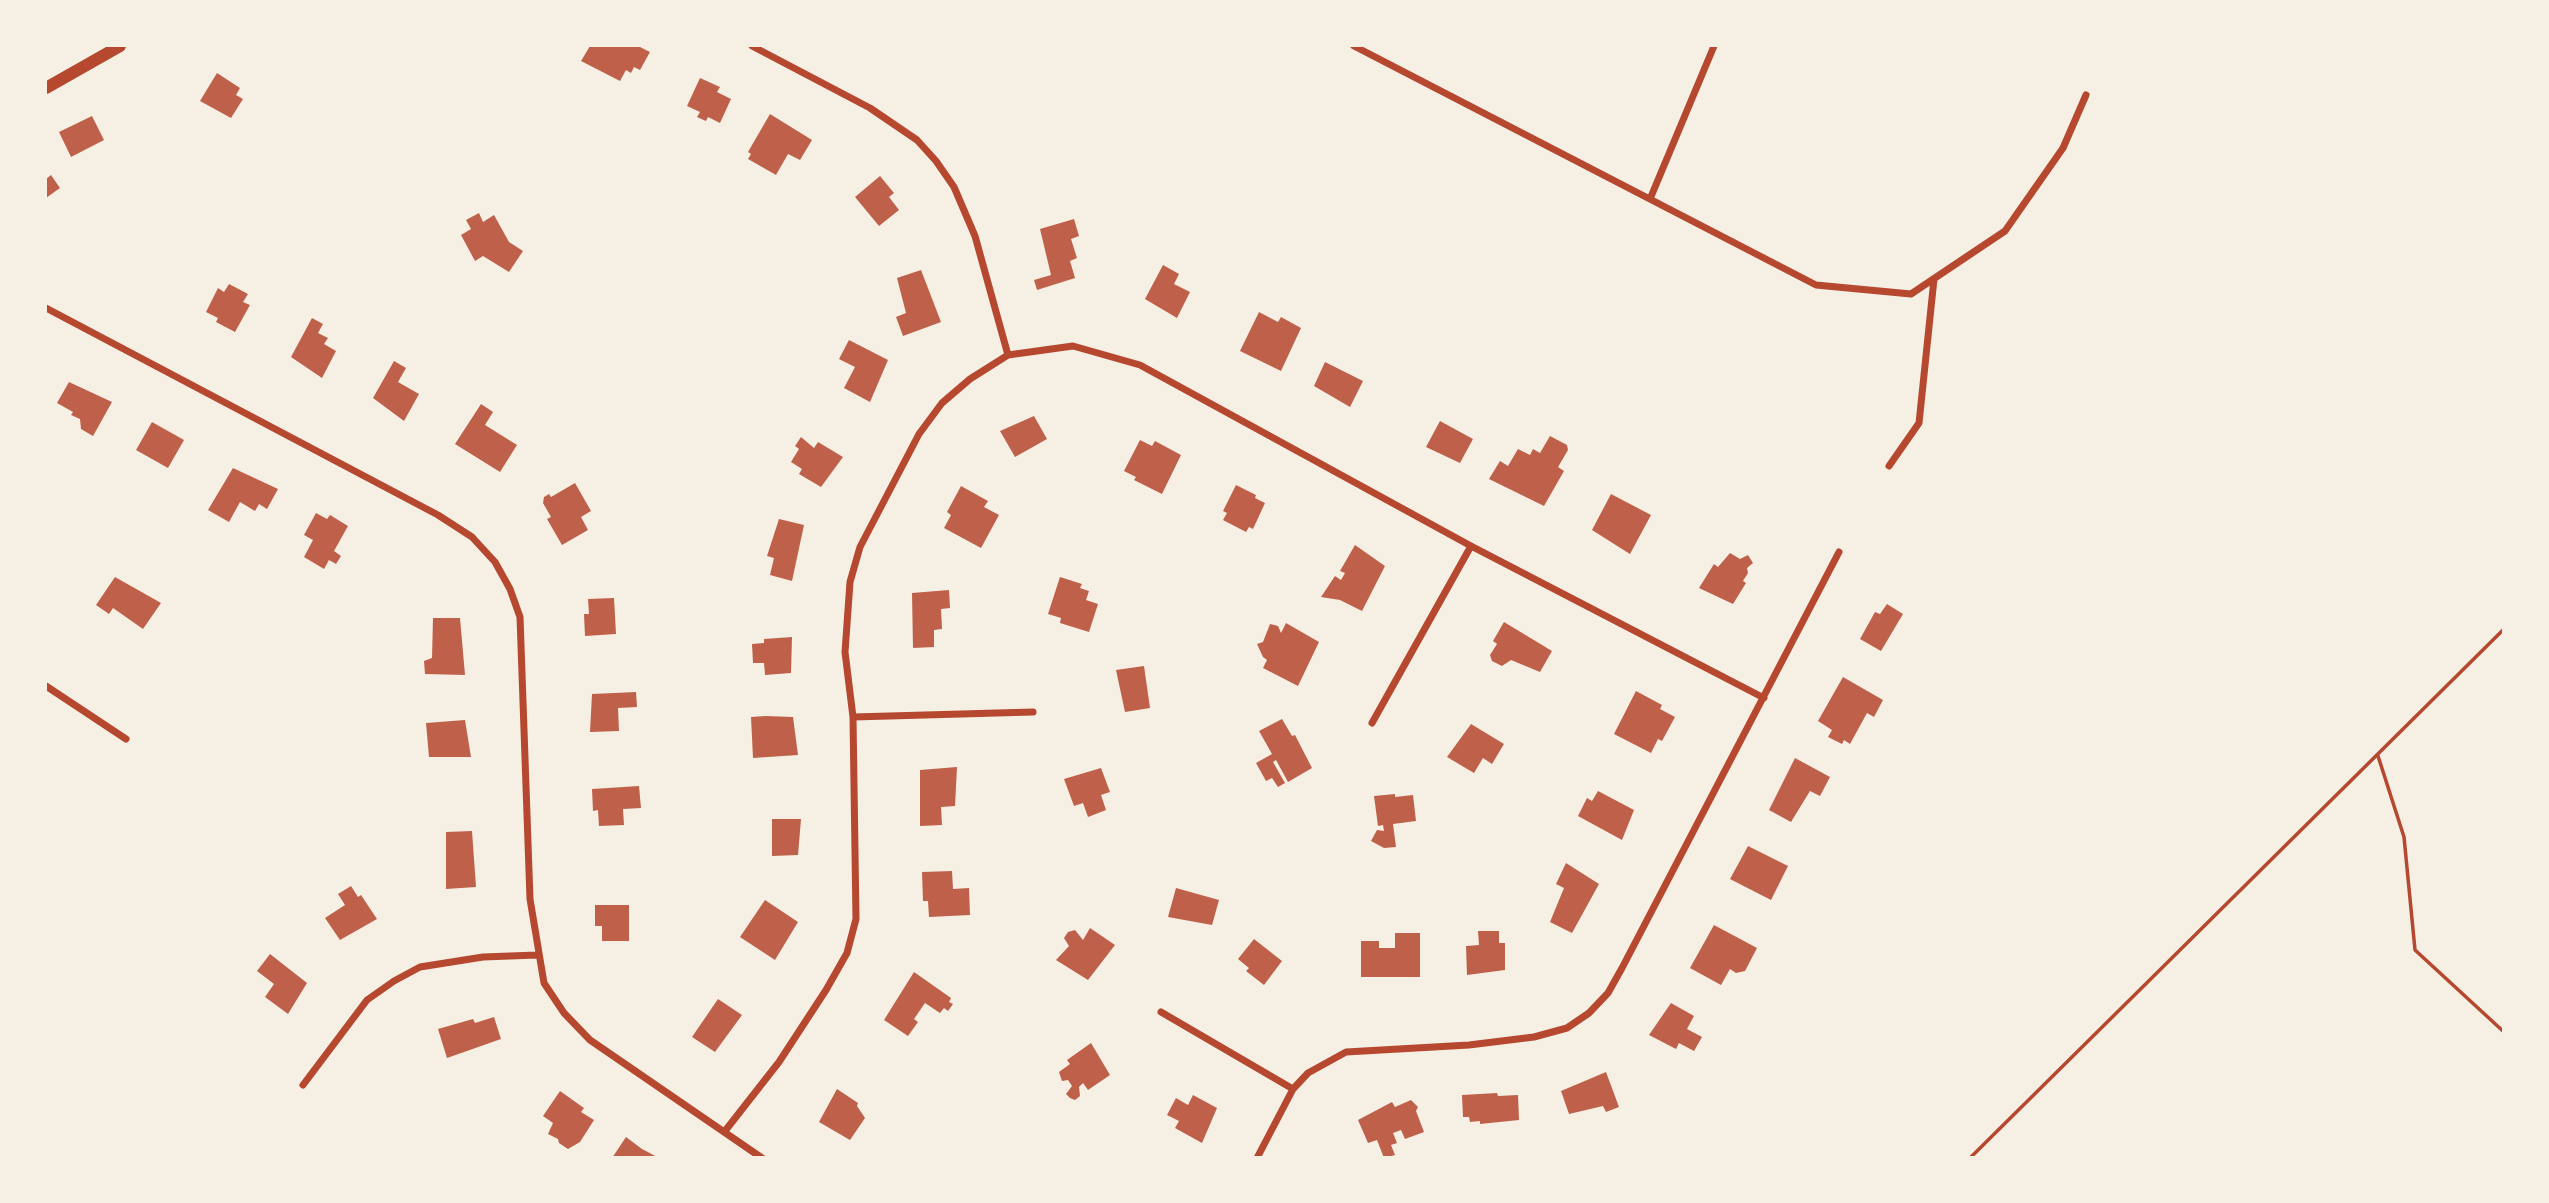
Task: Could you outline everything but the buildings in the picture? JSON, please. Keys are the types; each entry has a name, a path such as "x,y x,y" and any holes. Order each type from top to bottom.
{"street":[{"path":"46,88 120,46"},
{"path":"752,46 870,108 917,140 936,161 954,187 975,236 1008,355"},
{"path":"1354,46 1816,285 1912,294 2005,231 2063,148 2086,95"},
{"path":"1650,199 1714,46"},
{"path":"1889,466 1919,423 1934,279"},
{"path":"46,308 438,515 472,537 495,562 510,589 520,617 530,899 537,955 544,983 564,1013 590,1040 762,1157"},
{"path":"725,1131 779,1062 847,953 856,919 858,881 853,717 845,652 850,582 860,547 919,434 934,414 970,379 1008,355 1073,346 1140,365 1471,546 1764,698"},
{"path":"1372,723 1471,546"},
{"path":"1257,1157 1293,1089 1308,1073 1346,1052 1469,1045 1534,1037 1567,1028 1589,1013 1608,993 1622,968 1839,552"},
{"path":"46,686 127,738"},
{"path":"853,717 1033,712"},
{"path":"303,1085 367,1000 394,981 420,967 483,957 537,955"},
{"path":"1161,1012 1293,1089"}],"path":[{"path":"1970,1157 2504,629"},
{"path":"2378,756 2404,837 2415,950 2504,1032"}]}
